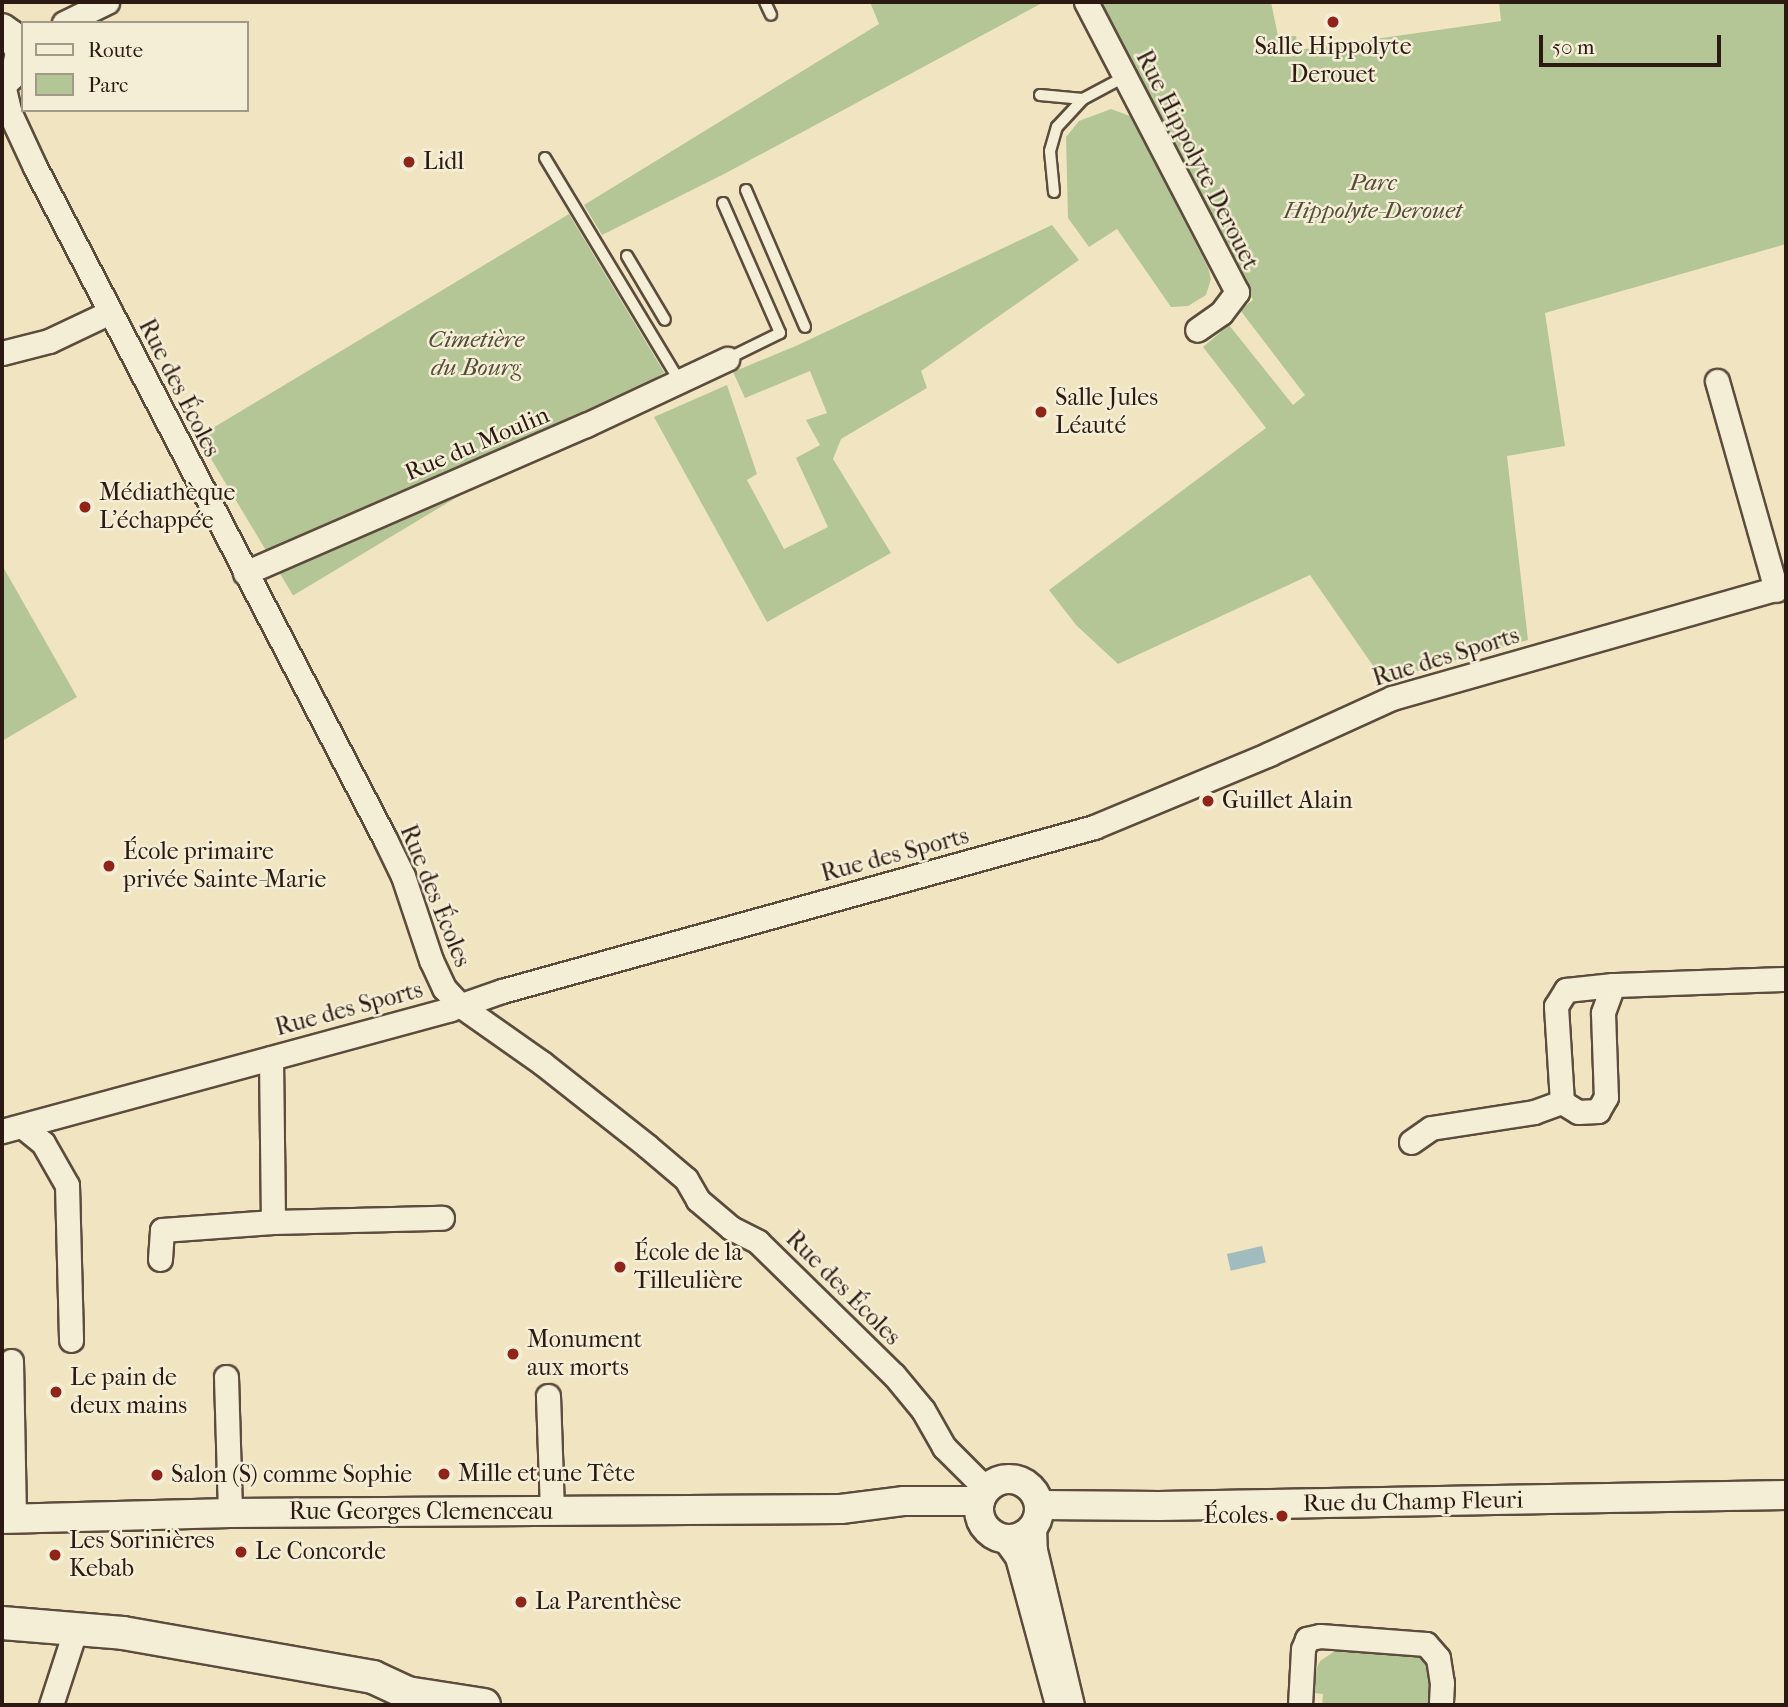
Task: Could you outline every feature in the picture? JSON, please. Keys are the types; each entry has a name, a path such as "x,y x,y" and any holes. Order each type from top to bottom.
{"main road":[{"path":"2,1623 75,1631 111,1631 373,1677 407,1693 484,1705"}],"street":[{"path":"68,21 107,2"},
{"name":"Rue Hippolyte Derouet","path":"1086,2 1237,292 1221,313 1197,330"},
{"path":"2,84 16,71 20,53 14,38"},
{"name":"Rue des Écoles","path":"2,84 9,111 21,139 385,838 403,876 444,988 461,1006 548,1067 627,1129 686,1179 707,1207 732,1228 758,1242 894,1376 923,1410 944,1447 978,1480 983,1501"},
{"name":"Rue des Écoles","path":"2,353 49,341 110,312"},
{"name":"Rue du Moulin","path":"245,573 727,359"},
{"path":"1717,381 1781,588"},
{"name":"Rue des Sports","path":"12,1128 461,1006 502,990 1094,827 1269,754 1392,698 1781,588"},
{"path":"1562,1102 1556,1006 1566,990 1614,985 1786,979"},
{"path":"1562,1102 1578,1112 1598,1111 1606,1097 1603,1013 1614,985"},
{"path":"271,1058 273,1222"},
{"path":"1411,1142 1431,1128 1534,1112 1562,1102"},
{"path":"12,1128 43,1143 67,1185 71,1340"},
{"path":"160,1259 162,1230 273,1222 442,1219"},
{"path":"8,1519 11,1361"},
{"path":"226,1377 230,1514"},
{"path":"548,1396 552,1511"},
{"path":"1057,1705 1017,1557 1004,1539 988,1531 983,1501 1007,1478 1022,1481 1034,1491 1037,1516 1035,1550 1072,1705"},
{"name":"Rue du Champ Fleuri","path":"1037,1516 1159,1506 1786,1495"},
{"name":"Rue Georges Clemenceau","path":"8,1519 230,1514 841,1509 908,1520 983,1501"},
{"path":"1004,1539 1021,1537 1037,1516"},
{"path":"51,1705 75,1631"},
{"path":"1300,1705 1303,1649 1307,1639 1320,1636 1426,1644 1438,1658 1443,1683 1441,1705"}],"lane":[{"path":"765,2 771,15"},
{"path":"1054,192 1049,151 1057,127 1083,99 1124,77"},
{"path":"1040,95 1083,99"},
{"path":"545,158 680,382"},
{"path":"746,190 805,327"},
{"path":"723,203 780,333 727,359"},
{"path":"627,256 665,320"}],"green space":[{"path":"870,2 1044,2 726,173 602,235 584,205 879,24"},
{"name":"Parc Hippolyte-Derouet","path":"1100,2 1271,2 1278,36 1296,36 1298,50 1501,21 1499,2 1786,2 1786,244 1545,313 1565,446 1507,456 1528,640 1410,673 1385,683 1310,575 1118,664 1076,625 1049,590 1266,428 1203,347 1229,325 1293,405 1305,395 1240,310 1253,300"},
{"path":"1111,109 1130,116 1208,267 1211,279 1206,295 1188,306 1171,307 1117,229 1089,247 1068,218 1066,137 1079,121"},
{"name":"Cimetière du Bourg","path":"569,214 664,373 293,596 198,437"},
{"path":"1052,225 1079,260 921,371 927,388 841,439 833,459 891,553 767,622 654,417 727,385 757,474 747,480 784,549 828,527 796,458 820,445 806,420 827,413 810,371 745,398 733,372 798,345"},
{"path":"2,565 77,697 2,741"},
{"path":"1338,1649 1409,1653 1419,1657 1430,1671 1429,1705 1322,1705 1323,1694 1314,1693 1315,1672 1320,1661"}],"water":[{"path":"1262,1246 1266,1263 1231,1271 1227,1254"}],"place":[{"name":"Salle Hippolyte Derouet","path":"1333,22"},
{"name":"Lidl","path":"409,162"},
{"name":"Salle Jules Léauté","path":"1041,412"},
{"name":"Médiathèque L'échappée","path":"85,507"},
{"name":"Guillet Alain","path":"1208,801"},
{"name":"École primaire privée Sainte-Marie","path":"109,866"},
{"name":"École de la Tilleulière","path":"620,1267"},
{"name":"Monument aux morts","path":"513,1354"},
{"name":"Le pain de deux mains","path":"56,1392"},
{"name":"Mille et une Tête","path":"444,1474"},
{"name":"Salon (S) comme Sophie","path":"157,1475"},
{"name":"Écoles","path":"1282,1516"},
{"name":"Le Concorde","path":"241,1552"},
{"name":"Les Sorinières Kebab","path":"55,1555"},
{"name":"La Parenthèse","path":"521,1602"}]}
